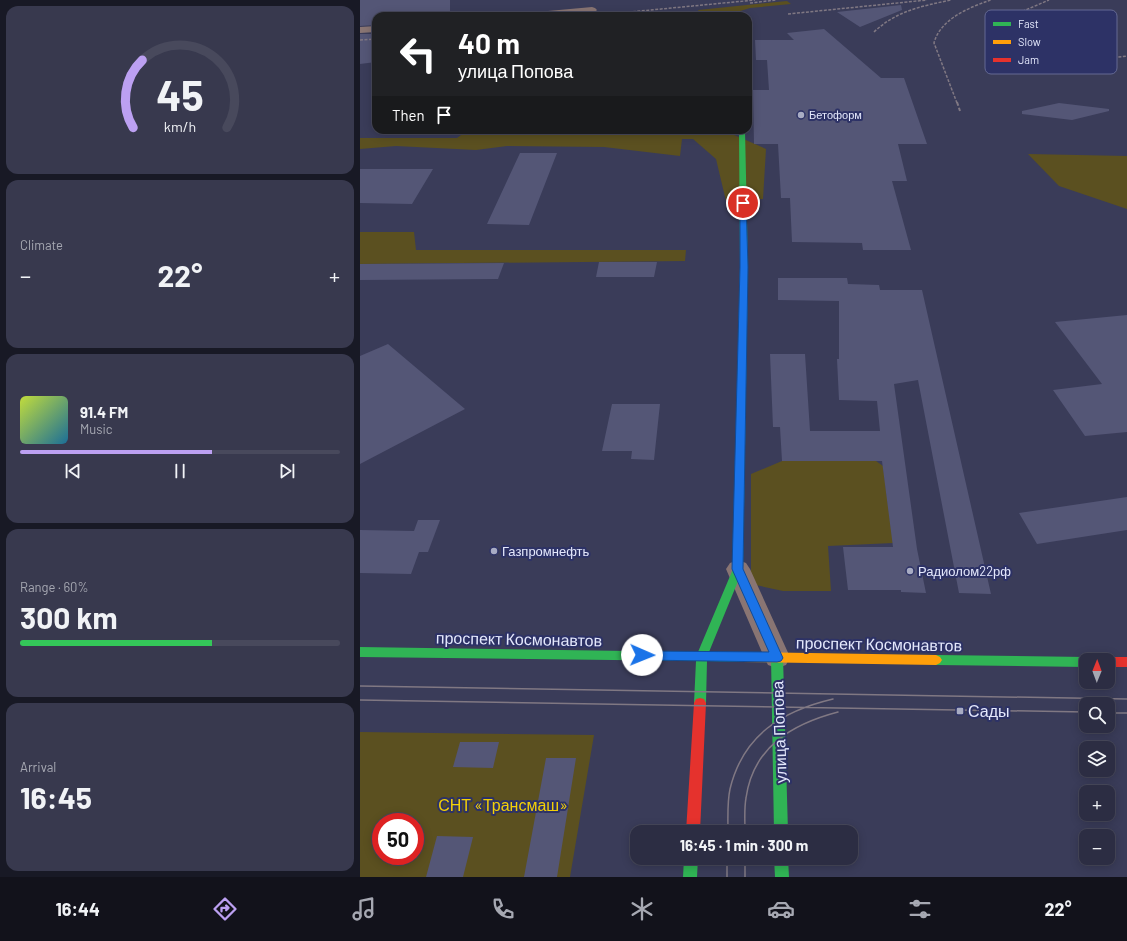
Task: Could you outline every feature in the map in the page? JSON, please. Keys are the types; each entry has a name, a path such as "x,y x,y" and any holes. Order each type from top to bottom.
{"street":[{"path":"570,12 592,10"},
{"path":"360,30 372,29"},
{"name":"улица Попова","path":"692,825 702,656 738,569 744,267 742,134"},
{"name":"улица Попова","path":"738,569 777,658 781,825"},
{"name":"проспект Космонавтов","path":"360,652 1079,662"},
{"path":"1115,662 1127,662"},
{"path":"690,877 691,865"},
{"path":"781,865 782,877"}],"green space":[{"path":"787,1 791,4 750,8 737,12 699,12 698,10"},
{"path":"462,134 732,134 766,149 763,199 726,201 716,159 693,139 682,139 680,156 604,147 507,146 476,150 396,146 360,149 360,138 457,138"},
{"path":"1028,154 1127,156 1127,209 1059,186"},
{"path":"360,232 414,232 416,250 686,250 685,261 360,264"},
{"path":"782,461 876,461 883,466 893,543 828,546 831,591 783,591 751,584 751,474"},
{"name":"СНТ «Трансмаш»","path":"360,732 594,735 570,877 360,877"}],"building":[{"path":"360,0 450,0 450,12 372,12 372,25 360,26"},
{"path":"901,5 902,10 860,27 837,12"},
{"path":"824,29 881,78 904,78 927,144 898,144 907,181 892,181 911,250 863,250 862,243 792,242 790,198 781,198 778,144 754,144 753,90 769,90 767,60 756,60 755,40 794,40 787,33"},
{"path":"360,34 372,34 372,62 360,64"},
{"path":"1059,103 1109,109 1109,111 1072,120 1022,114 1022,111"},
{"path":"520,153 557,153 529,225 487,224"},
{"path":"360,169 433,169 412,204 360,203"},
{"path":"599,262 657,262 654,277 596,277"},
{"path":"504,263 498,279 360,280 360,264"},
{"path":"778,278 847,278 848,284 879,285 880,290 922,290 991,594 959,593 918,380 894,384 917,549 926,593 901,592 901,590 848,590 843,547 893,547 882,461 782,461 780,427 773,427 770,354 805,354 810,431 880,431 877,401 839,400 837,359 839,359 839,301 778,300"},
{"path":"1127,315 1127,432 1085,436 1053,390 1102,384 1055,322"},
{"path":"388,344 465,409 360,464 360,356"},
{"path":"612,404 660,404 654,460 631,459 632,451 602,451"},
{"path":"1127,497 1127,530 1037,544 1019,513"},
{"path":"418,520 440,520 428,552 419,552 411,574 360,573 360,530 414,531"},
{"path":"460,742 499,742 493,768 453,767"},
{"path":"546,758 576,758 557,877 524,877"},
{"path":"437,836 473,837 463,877 426,877"}],"tram line":[{"path":"360,686 1127,699"},
{"path":"806,707 833,699"},
{"path":"360,700 806,707"},
{"path":"728,825 730,789 736,770 744,754 767,728 781,719 806,707"},
{"path":"806,707 1079,712"},
{"path":"745,825 745,802 750,780 757,765 766,752 777,740 805,723 838,712"},
{"path":"1115,713 1127,713"},
{"path":"727,865 727,877"},
{"path":"745,865 745,877"}],"railway":[{"path":"630,12 755,0"},
{"path":"750,3 776,0"},
{"path":"788,14 927,0"},
{"path":"874,32 882,25 900,14 920,7 951,0"},
{"path":"957,103 934,43 942,27 949,21 965,10 991,0"},
{"path":"1026,10 1049,0"},
{"path":"360,40 372,39"},
{"path":"1117,57 1127,56"},
{"path":"957,102 960,111"}],"traffic: fast":[{"path":"700,703 702,656 738,569 744,267 742,134"},
{"path":"360,652 742,657"},
{"path":"777,657 781,825"},
{"path":"936,660 1079,662"},
{"path":"690,877 691,865"},
{"path":"781,865 782,877"}],"traffic: slow":[{"path":"742,657 936,660"}],"traffic: jam":[{"path":"1115,662 1127,662"},
{"path":"693,825 700,703"}],"place":[{"name":"Бетоформ","path":"801,115"},
{"name":"Газпромнефть","path":"494,551"},
{"name":"Радиолом22рф","path":"910,571"},
{"name":"Сады","path":"960,711"}],"route":[{"path":"642,655 777,658 738,569 744,267 743,203"}]}
